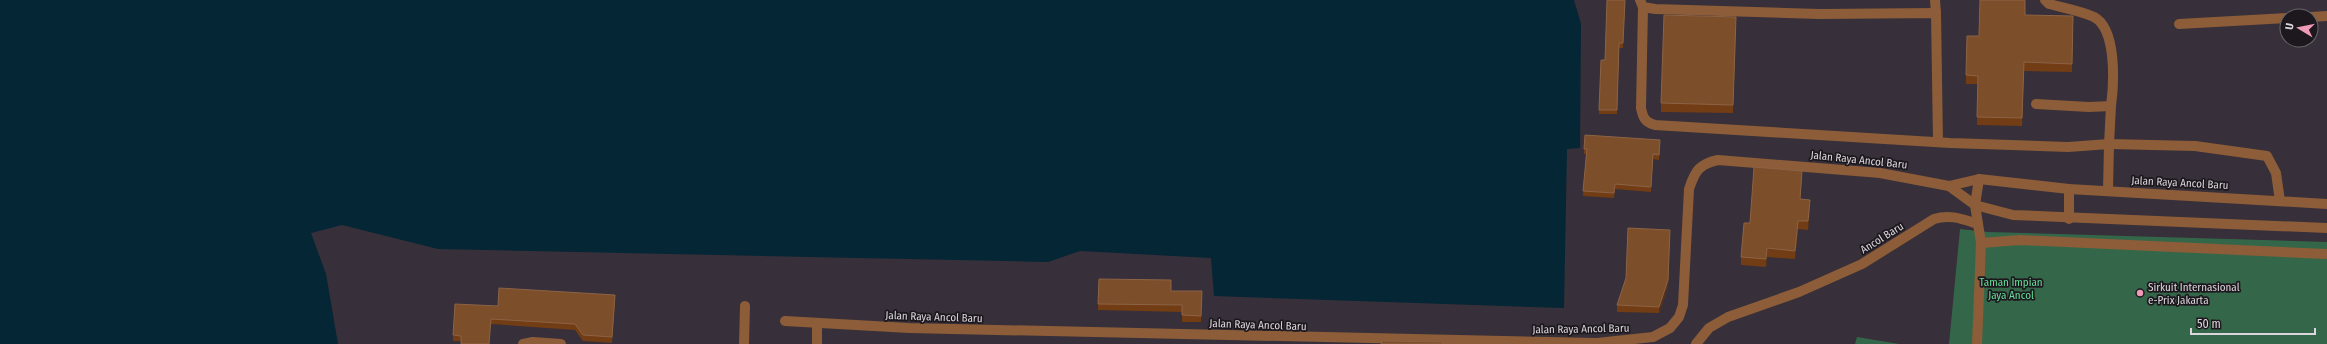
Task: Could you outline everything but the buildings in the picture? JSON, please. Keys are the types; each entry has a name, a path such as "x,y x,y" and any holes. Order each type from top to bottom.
{"lane":[{"path":"1935,0 1938,142"},
{"path":"2045,0 2049,4 2095,18 2105,28 2113,59 2108,191"},
{"path":"1936,13 1820,14 1642,3 1641,108 1643,119 1648,123 1655,125 1938,142 2068,147 2109,144 2195,146 2267,156 2276,173 2280,201"},
{"path":"2179,24 2279,18"},
{"path":"2036,104 2089,107 2111,106"},
{"name":"Jalan Raya Ancol Baru","path":"785,321 817,324 1170,339 1463,343 1611,343 1653,337 1670,328 1679,317 1683,304 1689,189 1694,175 1705,163 1718,160 1880,173 1949,186 1979,179 2069,189 2327,204"},
{"path":"1976,344 1981,243 1974,205 1979,179"},
{"path":"1949,186 1974,205 2013,215 2327,228"},
{"path":"2069,189 2069,218"},
{"name":"Ancol Baru","path":"1696,344 1709,328 1728,317 1799,292 1862,264 1934,219 1945,216 1978,224"},
{"path":"1981,243 2020,240 2327,254"},
{"path":"744,344 745,306"},
{"path":"817,324 817,344"},
{"path":"524,344 534,342 561,344"}],"green space":[{"name":"Taman Impian Jaya Ancol","path":"1960,229 1988,232 2327,242 2327,344 1949,344"},
{"path":"1857,337 1899,344 1855,344"}],"water":[{"path":"0,0 1574,0 1581,24 1580,148 1567,149 1564,308 1214,296 1211,258 1080,251 1048,262 438,249 342,225 311,233 326,274 338,344 0,344"}],"place":[{"name":"Sirkuit Internasional e-Prix Jakarta","path":"2140,293"}]}
